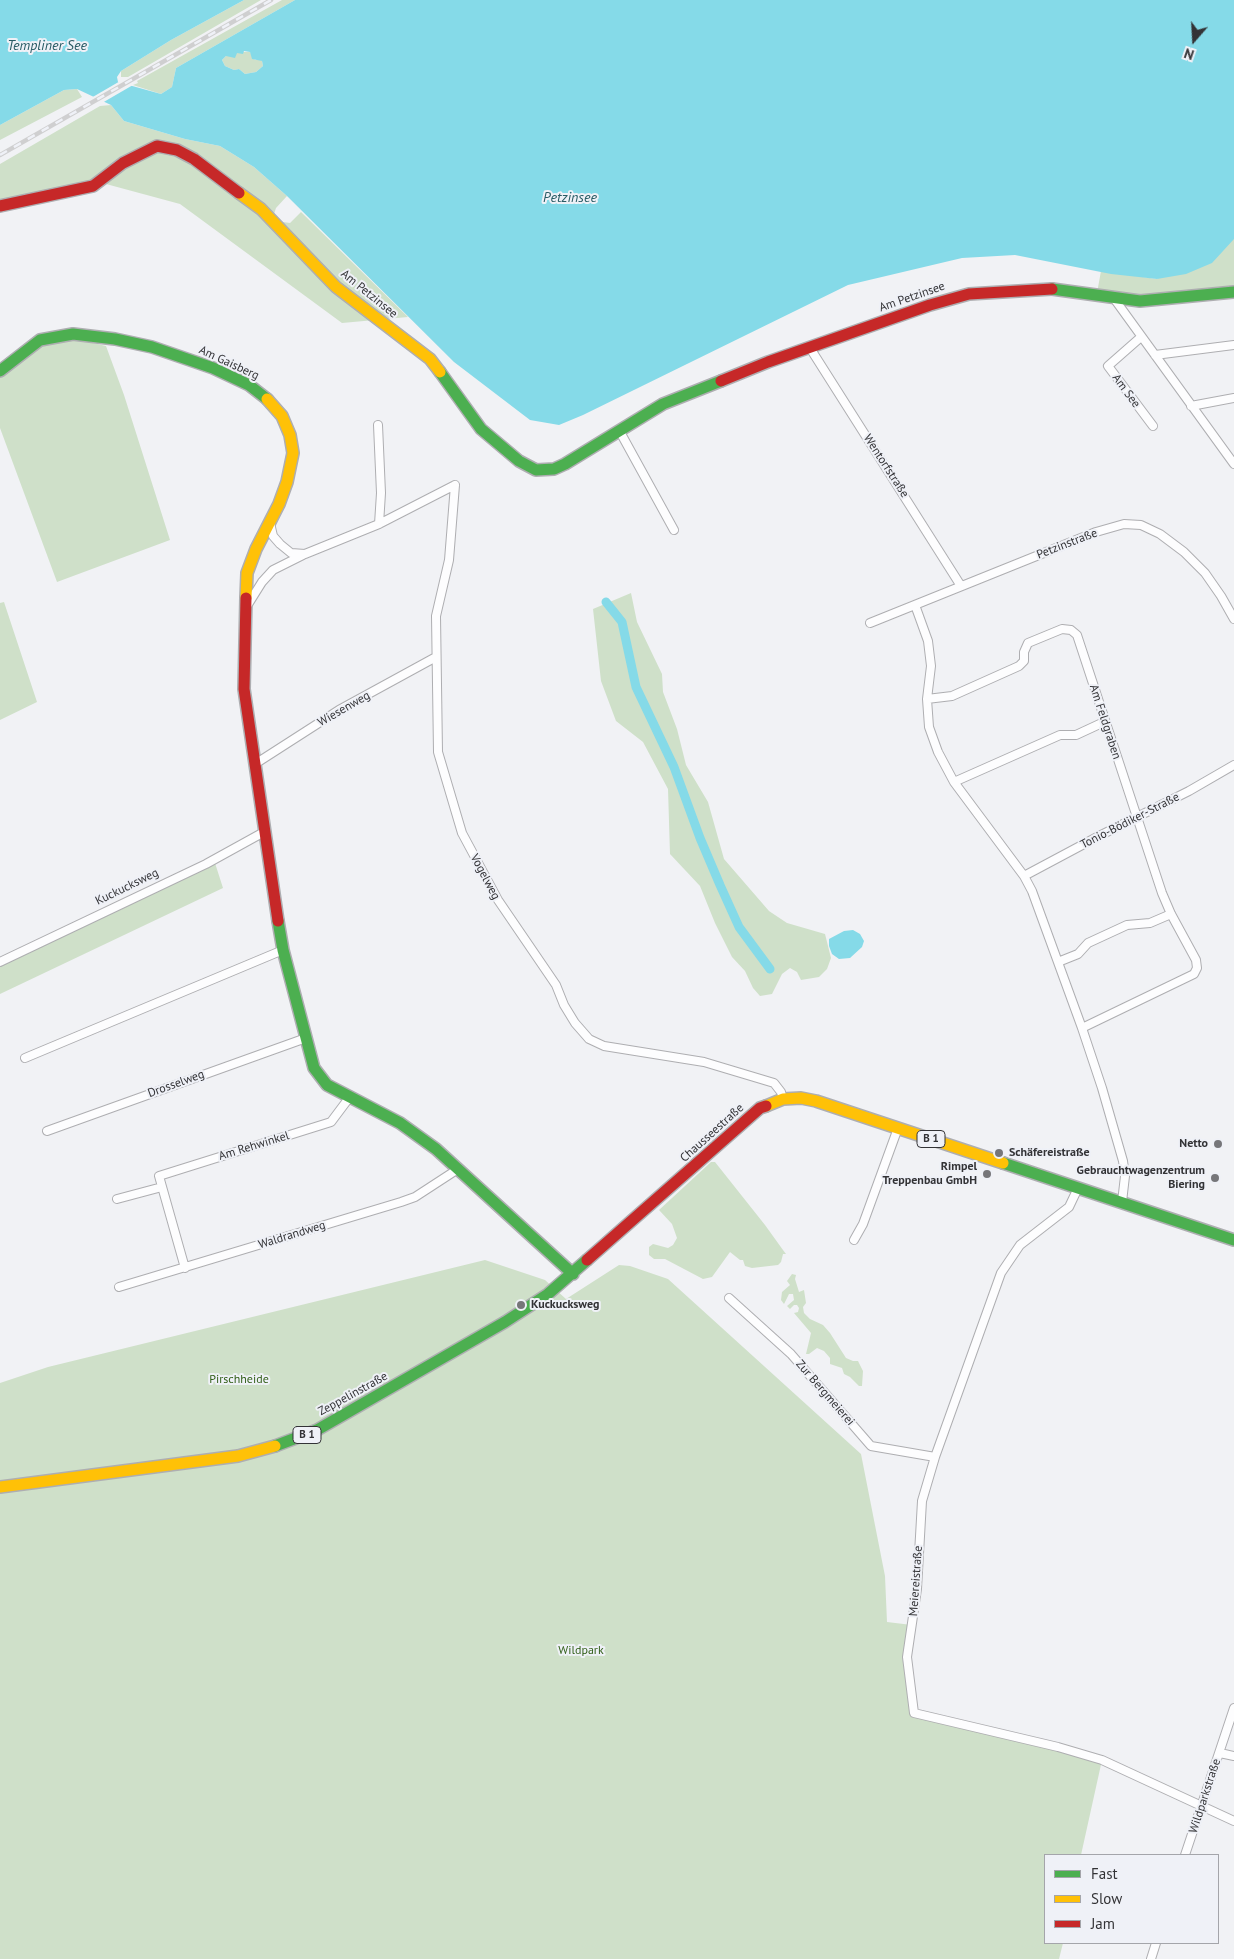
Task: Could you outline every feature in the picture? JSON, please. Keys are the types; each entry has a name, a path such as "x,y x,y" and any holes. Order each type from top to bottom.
{"street":[{"name":"Am Petzinsee","path":"0,206 93,186 123,163 157,146 177,150 194,159 261,209 336,287 430,359 481,429 527,466 536,470 545,470 559,466 663,404 768,362 930,305 969,294 1048,289 1140,301 1234,292"},
{"path":"1113,297 1234,464"},
{"name":"Am Gaisberg","path":"0,371 40,340 73,334 115,338 152,347 212,368 249,385 272,403 282,416 290,435 293,453 287,482 247,573 246,609"},
{"name":"Am See","path":"1141,337 1108,366 1153,426"},
{"path":"1155,355 1234,345"},
{"name":"Wentorfstraße","path":"810,348 961,586"},
{"path":"1192,406 1234,398"},
{"path":"378,425 381,493 379,524 305,554 273,570 262,582 246,609 244,690 283,950 314,1068 327,1085 400,1123 436,1148 573,1274"},
{"path":"618,430 674,530"},
{"name":"Vogelweg","path":"379,524 455,485 449,560 436,616 438,752 462,833 498,900 556,985 564,1005 575,1023 589,1039 604,1046 704,1062 774,1082 781,1092 783,1099"},
{"path":"270,522 273,536 280,544 291,553 305,554"},
{"name":"Petzinstraße","path":"870,623 1096,532 1124,524 1141,525 1160,534 1184,552 1205,573 1221,596 1234,620"},
{"path":"915,605 928,641 931,666 927,699 928,728 954,782 1024,876 1032,891 1102,1088 1123,1161 1125,1176 1122,1202"},
{"name":"Am Feldgraben","path":"927,699 952,696 1019,666 1024,661 1024,652 1028,643 1062,629 1072,630 1077,635 1104,722 1162,893 1196,960 1197,968 1194,974 1082,1028"},
{"name":"Wiesenweg","path":"255,764 339,710 436,657"},
{"path":"954,782 1060,735 1076,735 1104,722"},
{"name":"Tonio-Bödiker-Straße","path":"1024,876 1099,836 1137,819 1234,765"},
{"name":"Kuckucksweg","path":"0,962 197,868 264,832"},
{"path":"1058,962 1078,954 1088,943 1127,925 1150,923 1171,914"},
{"path":"25,1058 283,950"},
{"name":"Drosselweg","path":"47,1130 306,1038"},
{"name":"Am Rehwinkel","path":"162,1187 159,1176 332,1122 349,1098"},
{"name":"Chausseestraße","path":"573,1274 760,1108 783,1099 801,1098 816,1101 1078,1188"},
{"path":"854,1240 863,1224 898,1128"},
{"name":"Waldrandweg","path":"119,1287 400,1202 421,1193 458,1169"},
{"path":"117,1199 162,1187 185,1268"},
{"name":"B 1","path":"1078,1188 1234,1240"},
{"name":"Meiereistraße","path":"1078,1188 1069,1207 1020,1246 1001,1273 922,1501 917,1589 907,1657 914,1713 1058,1747 1102,1760 1202,1806"},
{"name":"Zeppelinstraße","path":"0,1488 228,1457 277,1446 317,1430 430,1366 505,1322 548,1294 573,1274"},
{"name":"Zur Bergmeierei","path":"728,1298 791,1354 871,1446 936,1457"},
{"name":"Wildparkstraße","path":"1185,1854 1234,1708"},
{"path":"1220,1752 1234,1756"},
{"path":"1202,1806 1234,1821"},
{"path":"1151,1959 1156,1944"}],"green space":[{"path":"244,0 261,0 128,77 121,77 121,71 171,40"},
{"path":"282,0 295,0 176,68 172,87 161,94 133,85 138,83 137,81"},
{"path":"239,52 250,52 255,60 259,59 262,61 263,66 256,72 245,74 239,69 234,70 225,66 222,60 226,56"},
{"path":"77,89 82,97 0,140 0,125 64,90"},
{"path":"111,105 124,121 185,139 220,146 254,167 287,196 276,208 274,214 278,220 290,223 301,212 408,317 342,323 180,204 106,184 0,210 0,164 100,106"},
{"path":"1234,220 1234,288 1139,298 1097,293 1101,271 1157,279"},
{"path":"80,340 106,346 124,395 170,540 57,582 0,428 0,376 44,343"},
{"path":"631,593 637,622 662,674 663,692 677,729 686,765 708,802 724,859 769,911 787,923 825,934 831,958 827,969 819,977 801,980 797,972 790,968 782,974 772,994 760,996 753,988 745,971 732,957 715,923 700,886 670,854 668,789 643,742 616,721 601,681 593,609"},
{"path":"4,602 37,702 0,720 0,603"},
{"path":"215,863 223,888 0,994 0,965"},
{"path":"711,1162 715,1162 786,1254 783,1254 778,1265 752,1268 745,1266 743,1260 740,1260 730,1252 712,1277 703,1279 665,1259 654,1259 649,1255 649,1247 653,1244 668,1248 673,1245 677,1238 672,1224 659,1210"},
{"name":"Wildpark","path":"485,1260 545,1280 566,1299 619,1265 630,1266 668,1279 861,1454 885,1576 887,1622 912,1625 907,1657 914,1713 1102,1760 1081,1854 1044,1854 1044,1944 1063,1944 1059,1959 0,1959 0,1383 48,1367"},
{"path":"792,1274 796,1275 795,1279 799,1292 804,1290 806,1303 803,1307 804,1313 810,1319 823,1325 846,1358 858,1361 863,1371 862,1386 859,1386 844,1374 842,1368 830,1364 830,1358 824,1351 817,1348 806,1354 811,1333 794,1313 798,1312 799,1308 797,1305 790,1309 787,1306 794,1300 793,1294 789,1294 784,1304 781,1300 782,1292 790,1285 787,1281"}],"water":[{"name":"Petzinsee","path":"0,0 244,0 171,40 121,71 117,77 118,82 161,94 172,87 176,68 295,0 1234,0 1234,239 1212,263 1186,274 1157,279 1111,274 1015,255 962,258 848,285 559,425 530,420 454,362 287,196 254,167 220,146 185,139 124,121 111,105 77,89 64,90 0,125","holes":["250,52 252,59 262,61 263,66 256,72 245,74 239,69 234,70 225,66 222,60 226,56 235,58 237,53"]},
{"path":"853,930 860,934 864,941 862,947 850,958 839,959 832,954 829,939 844,931"}],"pier":[{"path":"122,80 133,85 102,103 91,98"}],"waterway":[{"path":"606,602 622,622 636,687 674,767 700,838 720,885 739,927 770,969"}],"railway":[{"path":"0,155 271,0"}],"traffic: fast":[{"path":"1052,289 1140,301 1234,292"},
{"path":"0,371 40,340 73,334 115,339 152,347 213,368 249,385 267,399"},
{"path":"440,372 481,429 519,461 536,470 554,469 565,464 663,404 721,381"},
{"path":"278,921 283,950 314,1068 327,1085 400,1123 436,1149 573,1274"},
{"path":"1003,1163 1234,1240"},
{"path":"275,1446 317,1430 505,1322 548,1294 587,1260"}],"traffic: slow":[{"path":"239,193 261,209 336,287 430,359 440,372"},
{"path":"246,598 247,573 256,549 279,504 287,482 293,453 290,435 282,416 267,399"},
{"path":"766,1106 783,1099 801,1098 816,1101 1003,1163"},
{"path":"0,1487 238,1456 275,1446"}],"traffic: jam":[{"path":"0,206 93,186 123,163 157,146 177,150 194,159 239,193"},
{"path":"721,381 768,362 930,305 969,294 1052,289"},
{"path":"246,598 244,689 278,921"},
{"path":"587,1260 760,1108 766,1106"}],"place":[{"name":"Netto","path":"1218,1144"},
{"name":"Schäfereistraße","path":"999,1153"},
{"name":"Rimpel Treppenbau GmbH","path":"987,1174"},
{"name":"Gebrauchtwagenzentrum Biering","path":"1215,1178"},
{"name":"Kuckucksweg","path":"521,1305"}],"water label":[{"name":"Templiner See","path":"47,46"}],"park label":[{"name":"Pirschheide","path":"239,1380"}]}
